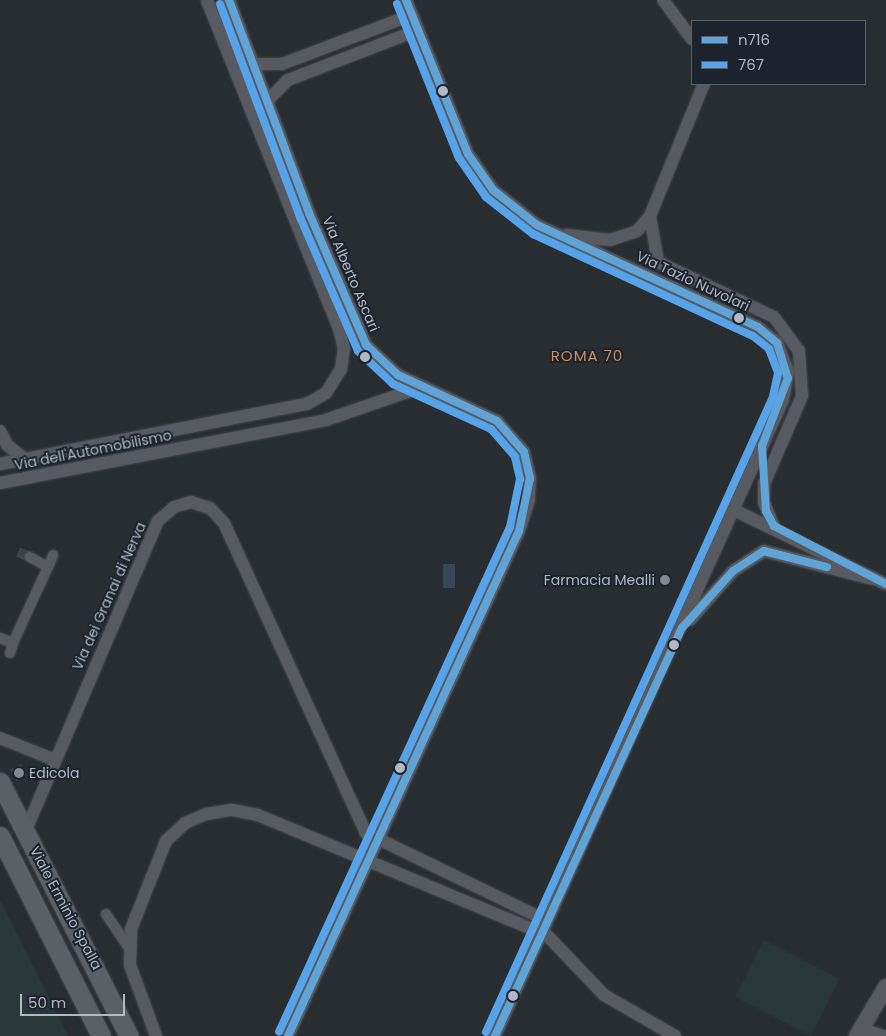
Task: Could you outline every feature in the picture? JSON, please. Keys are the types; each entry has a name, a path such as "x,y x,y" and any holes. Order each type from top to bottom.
{"main road":[{"name":"Viale Erminio Spalla","path":"0,782 129,1036"},
{"name":"Viale Erminio Spalla","path":"0,836 102,1036"}],"street":[{"name":"Via Alberto Ascari","path":"207,0 296,217 344,348 338,376 315,400"},
{"name":"Via Alberto Ascari","path":"229,0 309,213 366,345 393,372 488,416 511,433 528,464 530,492 522,523 487,603 288,1036"},
{"name":"Via Tazio Nuvolari","path":"406,0 479,175 521,215 557,234 758,327 780,348 787,388 682,628 496,1036"},
{"path":"663,0 691,38"},
{"path":"253,64 282,64 412,15"},
{"path":"267,101 288,80 418,30"},
{"path":"650,216 699,105 704,85"},
{"path":"296,217 309,213"},
{"name":"Via Tazio Nuvolari","path":"557,234 617,240 637,231 650,216"},
{"name":"Via Tazio Nuvolari","path":"650,216 655,257 679,274 774,318 800,351 802,396 764,484 766,511 774,526"},
{"path":"673,287 679,274"},
{"name":"Via dell'Automobilismo","path":"0,483 338,417 422,387"},
{"name":"Via dell'Automobilismo","path":"0,464 188,428 315,400"},
{"path":"264,412 268,431"},
{"name":"Via dell'Automobilismo","path":"188,428 192,446"},
{"path":"0,431 6,445 25,459"},
{"path":"762,446 764,484"},
{"name":"Via dei Granai di Nerva","path":"26,830 158,521 181,504 201,504 219,516 288,662 363,829 376,841"},
{"path":"734,510 774,526 886,584"},
{"name":"Via Tazio Nuvolari","path":"682,628 732,571 764,551 874,579"},
{"path":"0,638 12,648 53,555"},
{"path":"30,557 48,567"},
{"path":"0,738 55,760"},
{"path":"128,947 148,878 170,835 206,814 239,811 544,928"},
{"path":"376,841 544,928 604,996 674,1036"},
{"path":"106,914 128,947 136,986 156,1036"},
{"path":"884,1036 860,1032 886,987"}],"shaded area":[{"path":"0,900 68,1036 0,1036"},
{"path":"764,940 840,979 811,1036 735,997"}],"water":[{"path":"443,564 455,564 455,588 443,588"}],"building":[{"name":"Edicola","path":"21,764 27,776 16,781 10,769"}],"tunnel":[{"path":"18,552 30,557"}],"transit line":[{"name":"n716","path":"229,0 309,213 366,345 398,375 497,421 524,452 530,478 519,531 288,1036"},
{"name":"n716","path":"406,0 468,154 493,190 537,225 758,327 777,343 788,378 762,446 766,511 774,526 886,584"},
{"name":"767","path":"220,4 300,217 358,351 393,384 491,429 515,457 520,479 510,527 279,1032"},
{"name":"767","path":"397,4 459,158 486,197 533,234 753,336 769,349 778,373 773,397 486,1032"},
{"name":"n716","path":"495,1036 682,628 733,571 764,551 827,567"}],"place":[{"name":"Farmacia Mealli","path":"665,580"},
{"name":"Edicola","path":"19,773"}],"district":[{"name":"ROMA 70","path":"587,356"}]}
